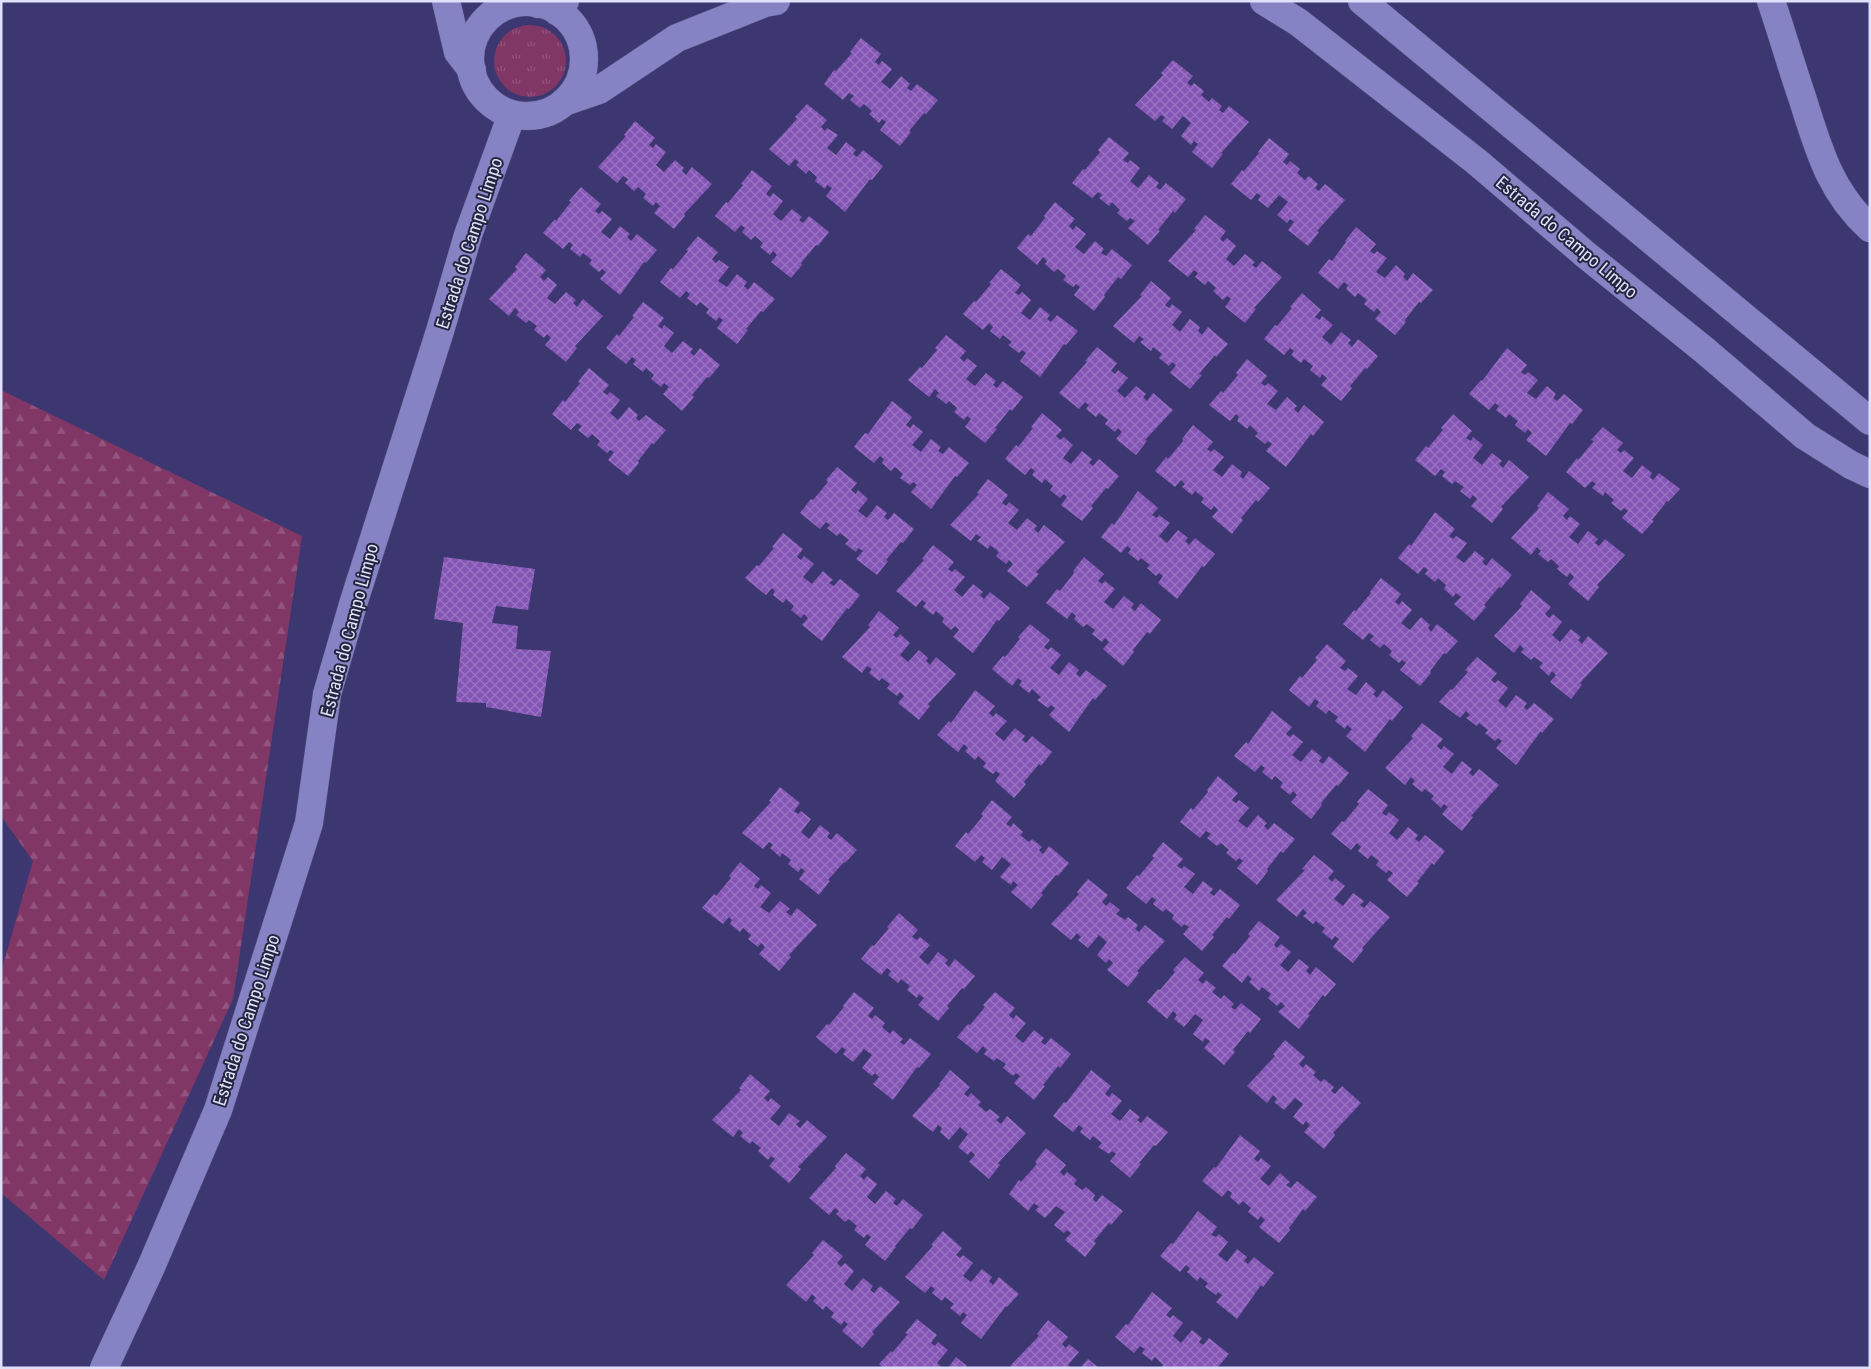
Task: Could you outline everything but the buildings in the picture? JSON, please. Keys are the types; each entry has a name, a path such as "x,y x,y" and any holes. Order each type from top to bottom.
{"street":[{"path":"446,1 458,52 472,70"},
{"path":"564,102 576,89 583,70 584,51 578,33 566,17 549,4 531,2 512,4 494,12 480,26 472,43 470,61 473,79 482,94 495,107 512,114 531,116 548,112 564,102 599,90 677,38 765,3 776,1"},
{"name":"Estrada do Campo Limpo","path":"1264,1 1298,22 1477,162 1805,436 1851,465 1870,474"},
{"path":"1362,1 1870,421"},
{"path":"1771,1 1823,163 1844,200 1870,228"},
{"name":"Estrada do Campo Limpo","path":"104,1368 152,1266 218,1110 309,823 327,694 354,601 440,331 468,235 512,114"}],"green space":[{"path":"523,25 537,25 556,35 566,54 566,68 556,87 537,97 523,97 504,87 494,68 494,54 504,35"},
{"path":"1,390 302,536 233,999 104,1280 1,1193 1,972 33,861 1,816"}]}
